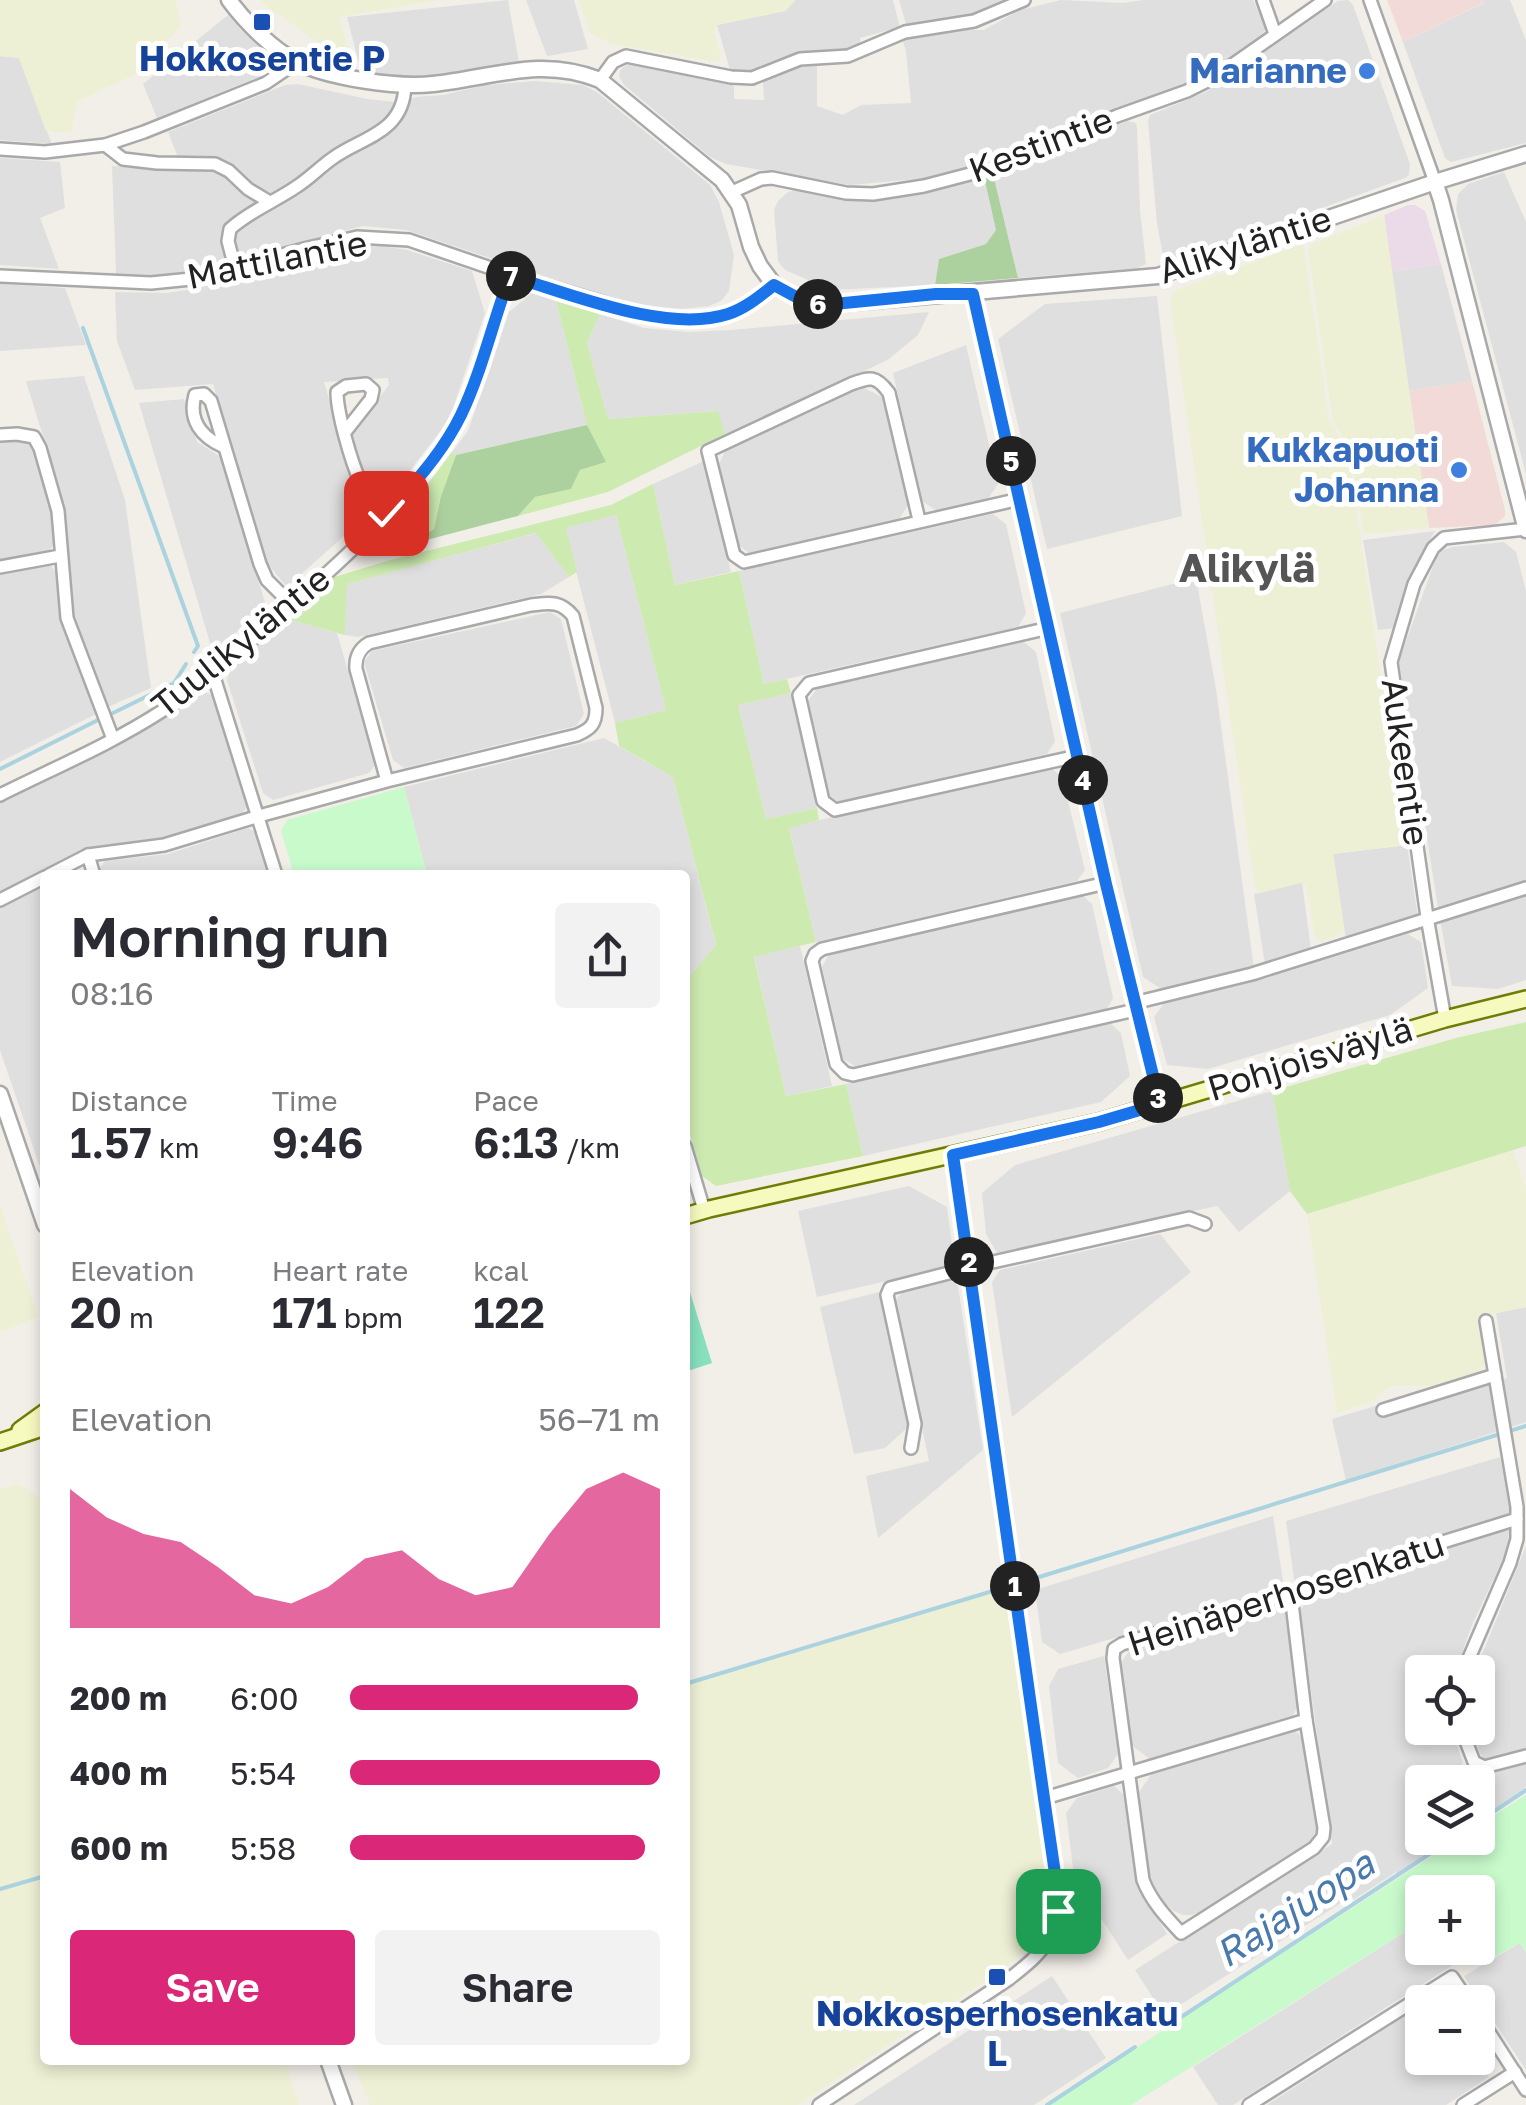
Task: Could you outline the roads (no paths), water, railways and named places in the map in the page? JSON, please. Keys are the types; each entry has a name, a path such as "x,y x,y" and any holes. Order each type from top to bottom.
{"main road":[{"name":"Pohjoisväylä","path":"690,1214 1099,1122 1445,1019 1526,999"},
{"path":"4,1440 40,1415"},
{"path":"4,1440 40,1429"}],"street":[{"path":"229,0 260,35 297,62 361,80 434,84 526,68 557,68 600,80 722,180 739,205 751,247 774,285"},
{"path":"600,80 613,62 626,56 752,78 800,59 848,56 905,32 974,21 1024,0"},
{"path":"1263,0 1275,34"},
{"name":"Kestintie","path":"732,192 761,178 772,178 846,193 873,194 990,169 1188,91 1215,77 1325,0"},
{"path":"1370,0 1441,200 1526,529"},
{"path":"0,149 45,152 105,145 266,82 297,62"},
{"path":"235,268 228,241 230,229 293,189 334,156 370,140 394,120 404,85"},
{"path":"105,145 123,159 214,164 268,202"},
{"name":"Alikyläntie","path":"774,285 798,298 824,305 1158,276 1526,154"},
{"name":"Mattilantie","path":"0,276 151,283 191,279 358,237 409,240 510,276 651,318 697,320 725,315 774,285"},
{"name":"Tuulikyläntie","path":"0,794 113,740 213,674 292,605 411,488 440,452 461,415 510,276"},
{"path":"973,294 1134,1006 1160,1104"},
{"path":"919,520 889,393 880,382 868,378 708,451 734,555 744,562 1020,499"},
{"path":"346,432 360,480 386,513"},
{"path":"0,435 34,438 40,448 58,511 67,618 113,740"},
{"path":"224,446 260,564 268,580 292,605"},
{"name":"Aukeentie","path":"1445,1019 1391,662 1414,584 1433,548 1444,538 1526,529"},
{"path":"0,567 60,556"},
{"path":"59,870 88,855 164,845 387,781 590,730 596,708 573,616 567,608 556,602 530,605 369,642 363,647 356,669 387,781"},
{"path":"1049,628 808,683 799,695 823,801 835,810 1077,756"},
{"path":"213,674 275,870"},
{"path":"88,855 92,870"},
{"path":"0,900 40,880"},
{"path":"1106,884 822,949 812,961 836,1064 845,1073 853,1074 1134,1006 1252,974 1526,888"},
{"path":"0,1094 39,1188"},
{"path":"819,2105 1010,1979 1048,1941 1058,1911 953,1155"},
{"path":"690,1163 704,1210"},
{"path":"912,1448 915,1424 887,1295 890,1288 1189,1218 1205,1224"},
{"path":"1470,1655 1510,1563 1518,1519 1486,1321"},
{"path":"1383,1410 1495,1375"},
{"name":"Heinäperhosenkatu","path":"1127,1772 1114,1649 1355,1575 1391,1558 1518,1519"},
{"path":"1127,1772 1142,1880 1166,1918 1181,1933 1314,1848 1323,1837 1324,1828 1291,1595"},
{"path":"1044,1798 1306,1720"},
{"path":"1468,1745 1474,1762 1484,1767 1526,1756"},
{"path":"1249,2105 1405,2007"},
{"path":"1495,2042 1526,2090"},
{"path":"330,2065 344,2105"},
{"path":"1463,2105 1514,2072"}],"waterway":[{"path":"83,328 198,646 194,652"},
{"path":"113,713 174,683 186,664"},
{"path":"0,769 98,720"},
{"path":"1036,1578 1526,1426"},
{"path":"690,1682 1006,1587"},
{"name":"Rajajuopa","path":"1495,1811 1526,1790"},
{"name":"Rajajuopa","path":"1166,2027 1428,1855"},
{"path":"0,1889 40,1877"},
{"path":"1047,2105 1135,2047"}],"place":[{"name":"Hokkosentie P","path":"262,22"},
{"name":"Marianne","path":"1367,71"},
{"name":"Kukkapuoti Johanna","path":"1459,470"},
{"name":"Nokkosperhosenkatu L","path":"997,1977"}],"district":[{"name":"Alikylä","path":"1247,568"}]}
